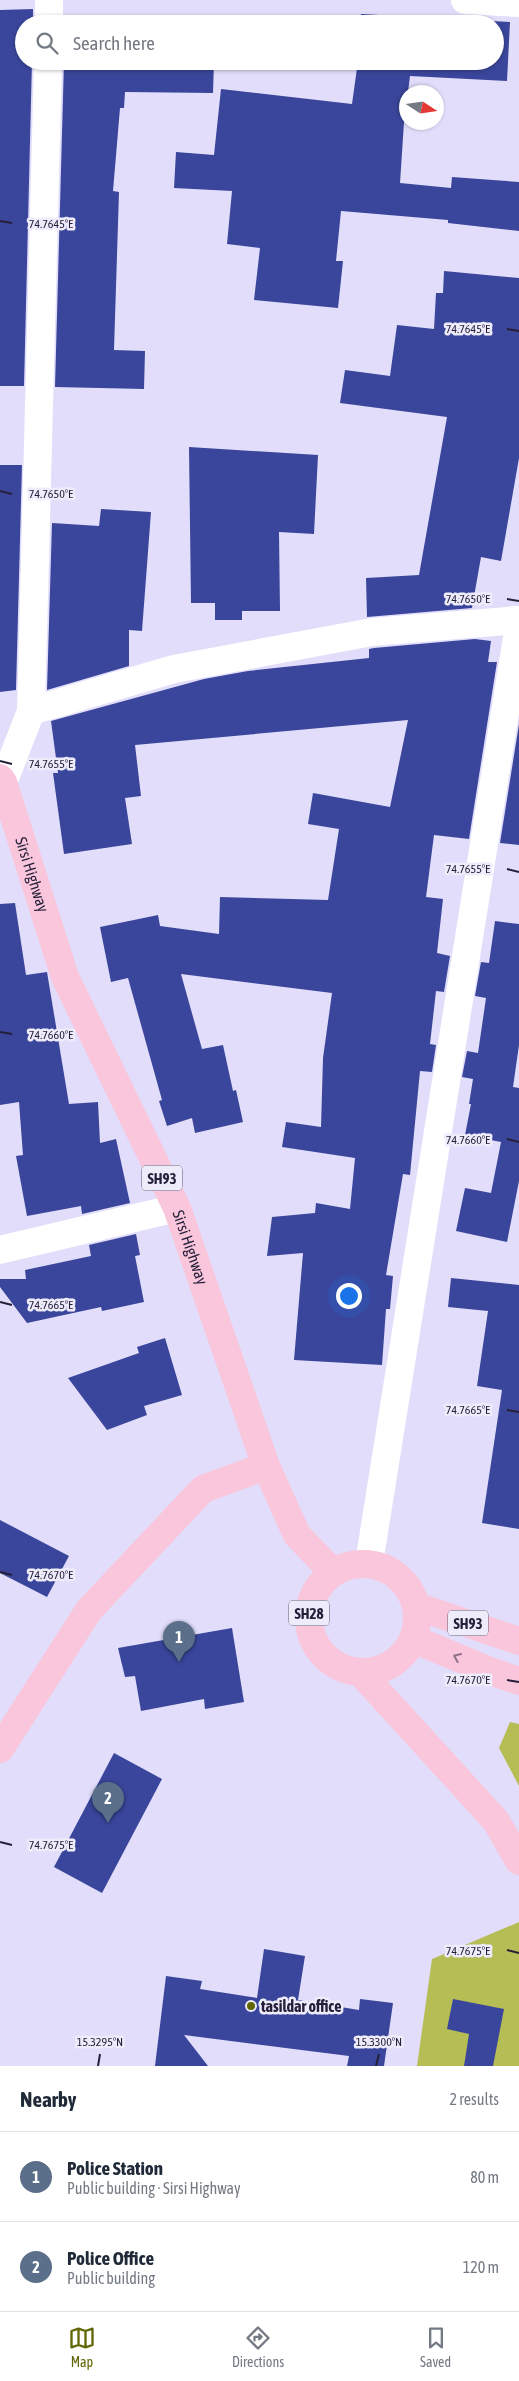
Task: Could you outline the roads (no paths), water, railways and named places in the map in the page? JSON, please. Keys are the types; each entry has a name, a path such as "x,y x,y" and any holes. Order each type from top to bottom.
{"main road":[{"name":"Sirsi Highway","path":"1,783 65,977 177,1208 266,1466 297,1535 333,1572"},
{"path":"0,1749 89,1610 203,1489 266,1466"},
{"name":"SH28","path":"369,1563 350,1564 333,1572 321,1583 312,1598 308,1615 310,1632 317,1648 328,1660 343,1669 360,1672 377,1671 392,1664 404,1653 414,1639"},
{"path":"369,1563 385,1568 399,1577 410,1590 416,1606 417,1622 414,1639"},
{"name":"SH93","path":"416,1606 519,1641"},
{"name":"SH93","path":"414,1639 490,1672 519,1681"},
{"path":"360,1672 496,1821 519,1862"}],"street":[{"path":"49,0 49,15"},
{"path":"465,0 519,3"},
{"path":"1,783 31,711 48,70"},
{"path":"31,711 174,668 372,632 519,620"},
{"path":"369,1563 519,625"},
{"path":"0,1250 177,1208"}],"place":[{"name":"Police Station","path":"179,1662"},
{"name":"Police Office","path":"108,1823"},
{"name":"tasildar office","path":"251,2006"}]}
